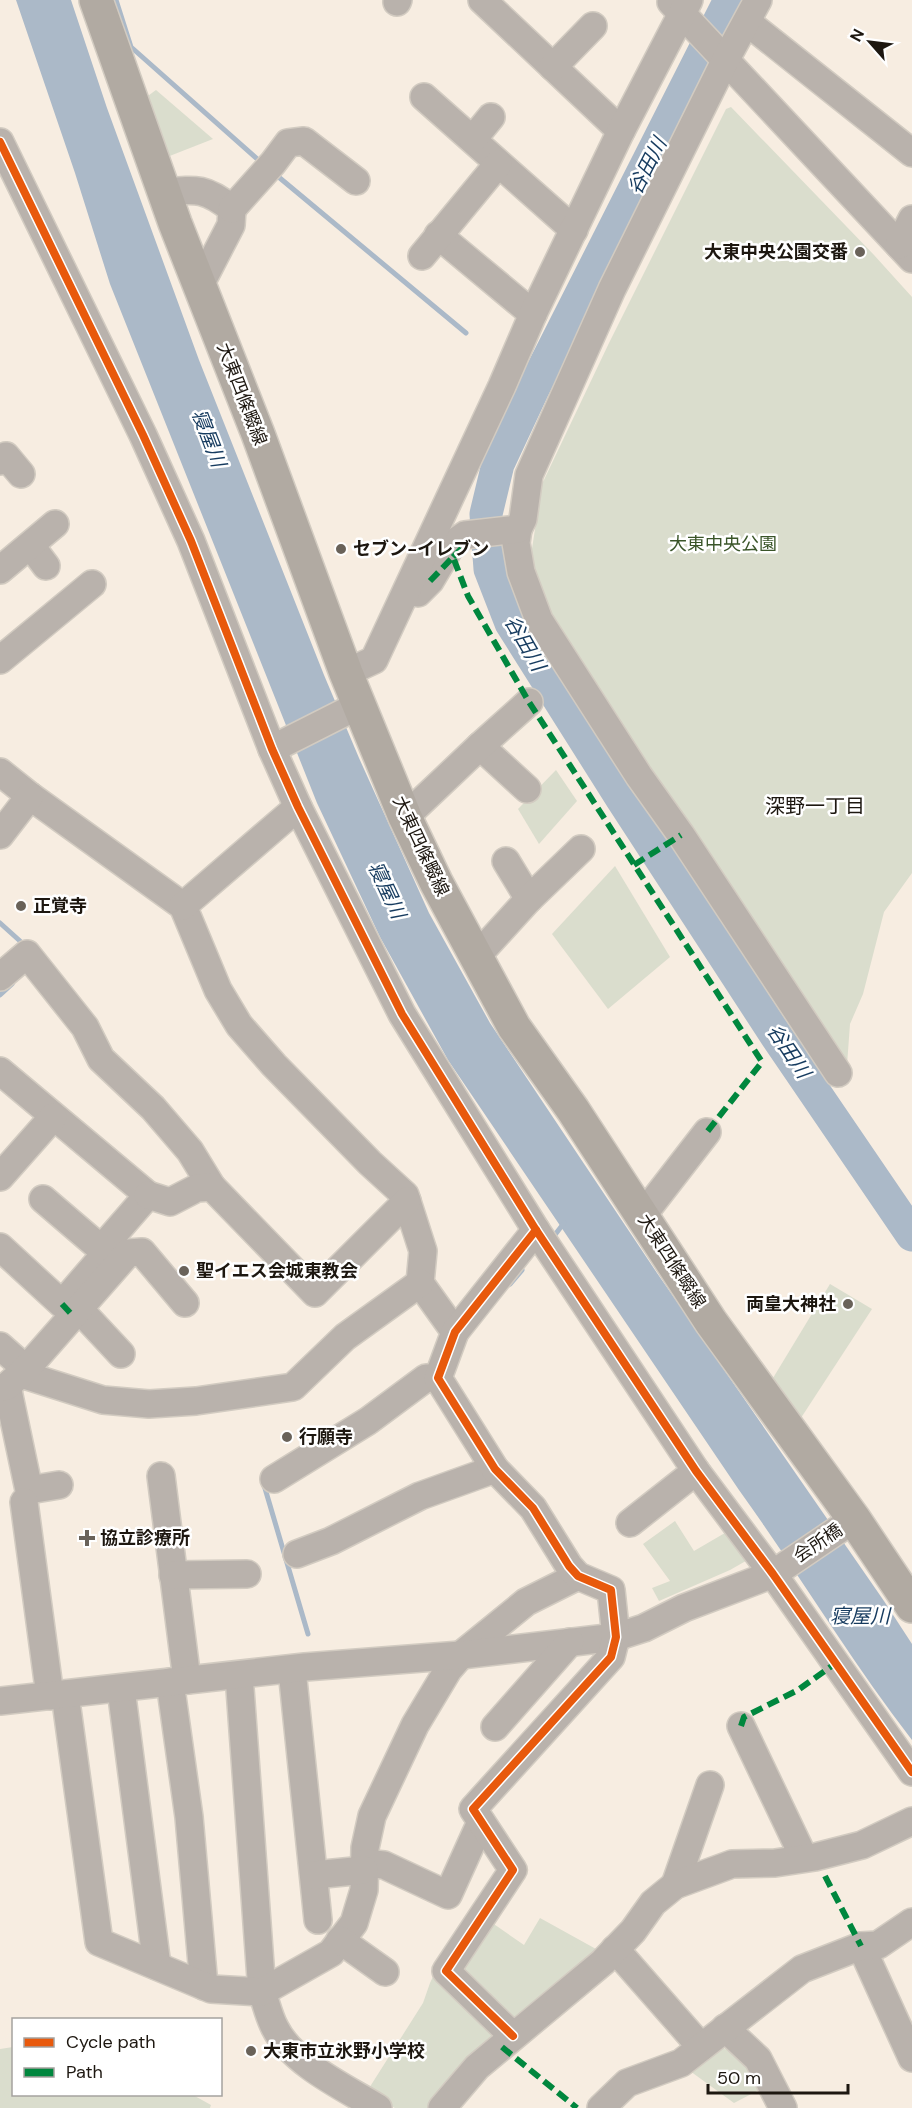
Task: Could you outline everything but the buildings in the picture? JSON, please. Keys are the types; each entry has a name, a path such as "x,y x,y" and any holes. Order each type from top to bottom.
{"main road":[{"name":"大東四條畷線","path":"96,0 165,192 258,434 346,673 351,710 436,882 514,1028 573,1110 711,1322 854,1519 904,1593"}],"street":[{"path":"499,6 553,68 621,131"},
{"path":"346,673 374,660 502,386 533,314 683,9 721,54 905,252"},
{"path":"399,609 430,581 452,544 465,535 513,530 524,519 530,475 612,289 721,54 753,11 878,141 912,153"},
{"path":"553,68 593,26"},
{"path":"424,97 574,230"},
{"path":"473,139 491,117"},
{"path":"200,285 231,225 232,209 288,143 304,141 356,181"},
{"path":"0,142 143,435 191,541 276,747 298,807 402,1014 536,1230 696,1470 778,1570 912,1772"},
{"path":"498,164 430,246 533,314"},
{"path":"165,192 197,189 217,196 232,209"},
{"path":"905,252 912,219"},
{"path":"0,570 38,556 55,524"},
{"path":"513,530 521,572 540,620 639,776 681,835 838,1073"},
{"path":"1,656 92,584"},
{"path":"405,817 529,702"},
{"path":"276,747 351,710"},
{"path":"480,746 527,789"},
{"path":"0,772 183,906 218,990 239,1025 274,1065 369,1163 405,1195 423,1251 420,1283 455,1332"},
{"path":"0,835 30,796"},
{"path":"183,906 298,807"},
{"path":"477,956 529,899 581,849"},
{"path":"506,861 529,899"},
{"path":"0,977 27,954 85,1027 101,1059 153,1108 190,1151 212,1187 315,1293 407,1201"},
{"path":"0,1071 148,1195 170,1202 197,1188 212,1187"},
{"path":"0,1177 53,1117"},
{"path":"642,1216 707,1132"},
{"path":"14,1379 79,1309 111,1260 113,1245 108,1241 148,1195"},
{"path":"43,1199 111,1260"},
{"path":"438,1378 455,1332 536,1230"},
{"path":"0,1247 62,1304 111,1260 142,1252 185,1303"},
{"path":"14,1379 103,1400 149,1404 196,1401 293,1387 345,1337 420,1283"},
{"path":"79,1309 122,1354"},
{"path":"0,1346 14,1379 29,1490 59,1485"},
{"path":"273,1479 368,1421 426,1378 438,1378"},
{"path":"438,1378 495,1469 533,1508 569,1566 579,1576 611,1590 616,1637 611,1657 473,1809 513,1870 446,1971 513,2037"},
{"path":"297,1554 331,1541 420,1496 495,1469"},
{"path":"630,1523 696,1470"},
{"path":"161,1476 173,1575 178,1681 204,1986"},
{"path":"24,1502 99,1942 211,1989 262,1992 331,1953 354,1923 364,1890 365,1848 372,1816 415,1725 448,1670 461,1655 526,1602 579,1576"},
{"name":"会所橋","path":"0,1701 305,1667 461,1655 616,1637 644,1628 684,1608 778,1570 854,1519"},
{"path":"173,1575 247,1574"},
{"path":"495,1727 570,1642"},
{"path":"292,1670 318,1920"},
{"path":"239,1675 262,1992 274,2027 289,2049 306,2063 378,2108"},
{"path":"121,1689 157,1966"},
{"path":"741,1726 804,1858"},
{"path":"675,1885 710,1785"},
{"path":"314,1875 384,1865 448,1895 481,1821"},
{"path":"442,2108 477,2067 603,1962 633,1931 653,1903 675,1885 732,1864 776,1863 862,1845 912,1821"},
{"path":"601,2108 627,2084 681,2063 802,1969 861,1946 878,1945 912,1922"},
{"path":"340,1941 385,1972"},
{"path":"861,1946 912,2058"},
{"path":"615,1949 701,2047"},
{"path":"725,2028 758,2059 783,2108"}],"green space":[{"path":"156,90 213,139 162,159 141,101"},
{"name":"大東中央公園","path":"731,107 912,297 912,873 884,912 863,994 850,1024 847,1065 570,656 529,568 542,484 609,343 726,109"},
{"path":"556,770 577,801 539,844 518,809"},
{"path":"615,866 670,957 608,1009 552,934"},
{"path":"830,1284 872,1309 797,1424 770,1383"},
{"path":"675,1521 694,1551 730,1530 751,1558 730,1570 659,1601 652,1588 670,1581 643,1544"},
{"path":"540,1918 596,1949 523,2017 506,2020 456,1968 488,1920 524,1945"},
{"path":"437,1968 497,2030 494,2037 451,2080 428,2108 395,2108 366,2093 423,2003"},
{"path":"715,2044 739,2056 761,2089 734,2103 690,2071"},
{"path":"12,2047 12,2096 195,2096 211,2105 210,2108 0,2108 0,2049"}],"water":[{"name":"寝屋川","path":"16,0 71,0 107,108 199,360 324,675 429,913 490,1023 657,1273 912,1644 912,1740 846,1647 448,1060 380,937 317,803 110,284"}],"waterway":[{"path":"116,0 131,47 263,164"},
{"name":"谷田川","path":"730,0 533,389 498,464 486,514 490,569 511,623 622,799 777,1037 912,1235"},
{"path":"275,174 466,333"},
{"path":"0,923 20,941"},
{"path":"0,995 12,984"},
{"path":"554,1236 564,1223"},
{"path":"510,1284 522,1270"},
{"path":"264,1485 308,1634"}],"marked path":[{"path":"453,557 464,546"},
{"path":"430,581 453,557 468,596 529,702 762,1062 707,1132"},
{"path":"634,865 681,835"},
{"path":"62,1304 73,1316"},
{"path":"741,1726 744,1717 798,1690 836,1663"},
{"path":"825,1876 861,1946"},
{"path":"502,2047 577,2108"}],"cycle path":[{"path":"0,142 143,435 191,541 272,749 298,807 402,1014 536,1230 696,1471 773,1574 912,1772"},
{"path":"513,2036 446,1971 513,1870 473,1809 611,1657 616,1637 611,1590 578,1576 569,1566 533,1508 495,1469 438,1378 455,1332 536,1230"}],"place":[{"name":"大東中央公園交番","path":"860,252"},
{"name":"セブン-イレブン","path":"341,549"},
{"name":"正覚寺","path":"21,906"},
{"name":"聖イエス会城東教会","path":"184,1271"},
{"name":"両皇大神社","path":"848,1304"},
{"name":"行願寺","path":"287,1437"},
{"name":"協立診療所","path":"87,1538"},
{"name":"大東市立氷野小学校","path":"251,2051"}],"district":[{"name":"深野一丁目","path":"815,806"}]}
